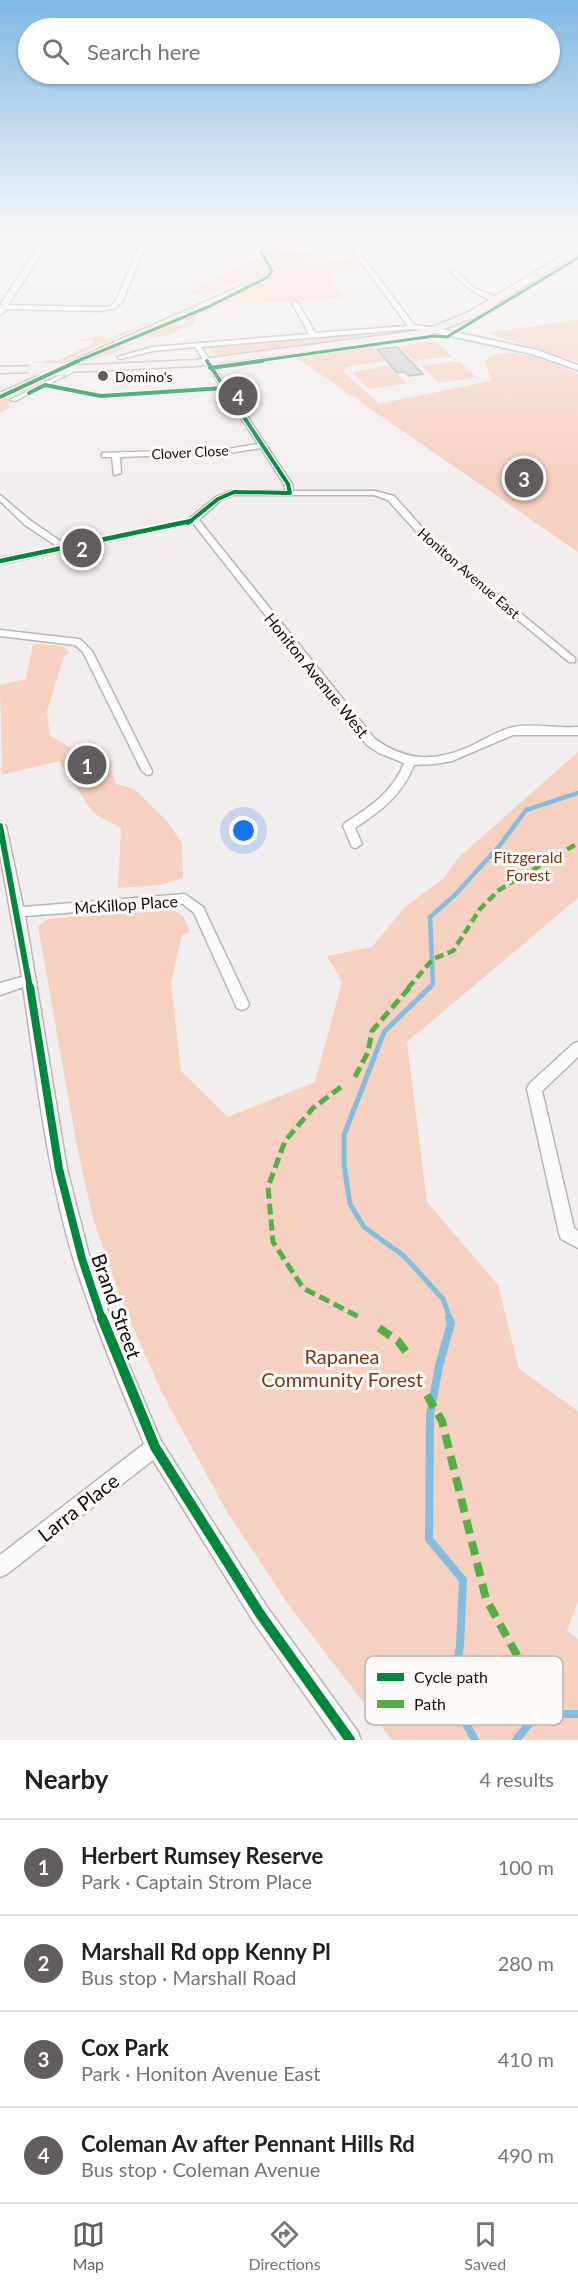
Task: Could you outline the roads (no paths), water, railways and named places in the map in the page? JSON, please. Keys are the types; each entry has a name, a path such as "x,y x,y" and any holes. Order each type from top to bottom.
{"highway":[{"path":"0,370 71,369 207,361 375,341 436,330 469,316"},
{"path":"89,368 120,357"}],"street":[{"path":"302,316 313,335"},
{"path":"404,316 412,327"},
{"path":"120,357 143,350 412,327 436,330 534,352 578,368"},
{"path":"197,345 288,484 290,493"},
{"path":"13,400 71,369"},
{"name":"Clover Close","path":"105,455 228,451 263,446"},
{"path":"116,455 117,473"},
{"name":"Honiton Avenue East","path":"195,520 215,500 225,495 243,492 368,492 391,498 435,547 572,660"},
{"path":"0,497 28,523 65,548"},
{"path":"0,561 195,520"},
{"name":"Honiton Avenue West","path":"195,520 371,742 385,753 410,762 424,763 450,757 513,731 578,732"},
{"path":"0,633 78,642 87,651 147,771"},
{"path":"356,844 349,826 390,798 405,779 410,762"},
{"name":"Brand Street","path":"0,826 18,912 59,1169 68,1207 108,1333 155,1448 260,1614 350,1740"},
{"name":"McKillop Place","path":"18,912 185,899 199,910 243,1004"},
{"path":"0,989 29,980"},
{"path":"578,1048 534,1089 567,1233 578,1240"},
{"name":"Larra Place","path":"0,1567 155,1448"}],"waterway":[{"path":"430,987 433,984 430,917 455,895 500,845 526,810 578,793"},
{"path":"430,987 384,1032 344,1135 344,1165 350,1204 364,1227 404,1256 443,1299 450,1319"},
{"path":"449,1318 451,1323 439,1366 430,1415 429,1539 463,1580 458,1656"},
{"path":"563,1714 578,1714"},
{"path":"467,1725 475,1740"},
{"path":"516,1740 528,1725"}],"tram line":[{"path":"0,392 171,316"}],"place":[{"name":"Domino's","path":"103,376"},
{"name":"Coleman Av after Pennant Hills Rd","path":"238,396"},
{"name":"Cox Park","path":"524,478"},
{"name":"Marshall Rd opp Kenny Pl","path":"82,548"},
{"name":"Herbert Rumsey Reserve","path":"87,765"}],"park label":[{"name":"Fitzgerald Forest","path":"528,865"},
{"name":"Rapanea Community Forest","path":"342,1368"}]}
